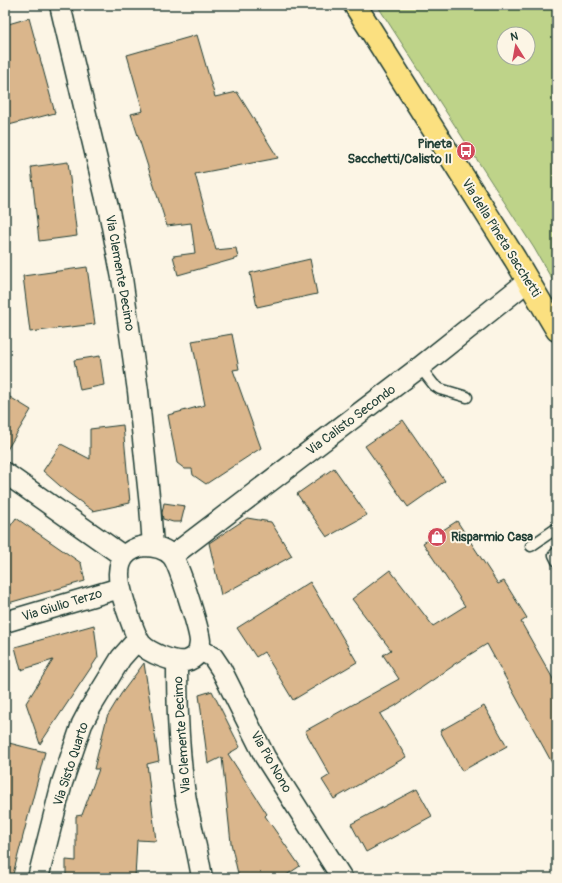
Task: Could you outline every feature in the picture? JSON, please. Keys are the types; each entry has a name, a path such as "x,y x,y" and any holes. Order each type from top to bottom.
{"main road":[{"name":"Via della Pineta Sacchetti","path":"355,5 528,280 557,330"}],"street":[{"name":"Via Clemente Decimo","path":"60,5 106,195 122,278 138,391 153,546"},
{"name":"Via Calisto Secondo","path":"172,556 420,368 528,280"},
{"path":"5,473 124,556"},
{"path":"153,546 172,556 177,564 190,602 200,640 198,653 187,661 178,662 152,652 141,644 120,588 119,570 124,556 128,552 139,547 153,546"},
{"name":"Via Giulio Terzo","path":"5,622 120,588"},
{"name":"Via Sisto Quarto","path":"38,878 62,783 82,724 121,658 138,639"},
{"name":"Via Pio Nono","path":"199,648 213,657 224,674 265,757 342,878"},
{"name":"Via Clemente Decimo","path":"178,662 178,726 182,770 186,800 197,847 202,878"}],"lane":[{"path":"420,368 434,385 440,389 467,396"},
{"path":"531,546 557,528"},
{"path":"557,552 554,555 557,561"}],"green space":[{"path":"377,5 557,5 557,288 534,248"}],"building":[{"path":"29,18 55,113 5,126 5,25"},
{"path":"197,35 215,97 237,92 278,158 195,174 216,250 236,248 238,258 178,275 173,256 195,253 191,223 167,226 131,114 143,111 127,55"},
{"path":"68,162 77,236 39,241 31,167"},
{"path":"310,259 317,294 257,307 250,273"},
{"path":"87,267 95,324 30,332 23,276"},
{"path":"232,334 239,369 233,370 261,448 206,484 193,475 192,469 185,469 177,463 168,415 205,405 192,341"},
{"path":"100,356 104,385 80,390 74,360"},
{"path":"5,394 31,410 5,453"},
{"path":"403,420 445,481 408,507 365,446"},
{"path":"123,425 130,503 93,511 67,492 43,471 61,444 90,459 90,429"},
{"path":"334,468 367,515 327,537 297,494"},
{"path":"164,503 185,506 181,522 173,522 163,519 162,513"},
{"path":"16,518 81,563 85,581 5,604 5,534"},
{"path":"247,518 271,522 292,556 221,595 209,543"},
{"path":"457,521 498,584 504,581 527,618 521,622 557,686 557,772 487,644 453,665 395,706 380,714 406,757 334,799 322,780 330,775 305,731 399,679 383,655 391,650 352,599 390,570 433,626 465,606 423,543"},
{"path":"310,582 357,662 293,700 264,652 256,657 237,628"},
{"path":"94,625 98,657 40,744 26,703 53,660 21,670 15,647"},
{"path":"144,663 159,761 147,764 156,841 137,840 135,878 66,878 66,860 76,861 76,816 82,815 99,769 94,769 107,717 121,694"},
{"path":"212,691 240,747 228,754 267,814 265,816 300,866 282,878 239,878 231,843 222,757 208,764 199,695"},
{"path":"484,706 507,746 462,771 440,731"},
{"path":"5,742 45,752 12,878 5,878"},
{"path":"417,789 432,816 366,852 351,824"}],"place":[{"name":"Pineta Sacchetti/Calisto II","path":"466,151"},
{"name":"Risparmio Casa","path":"437,537"}]}
